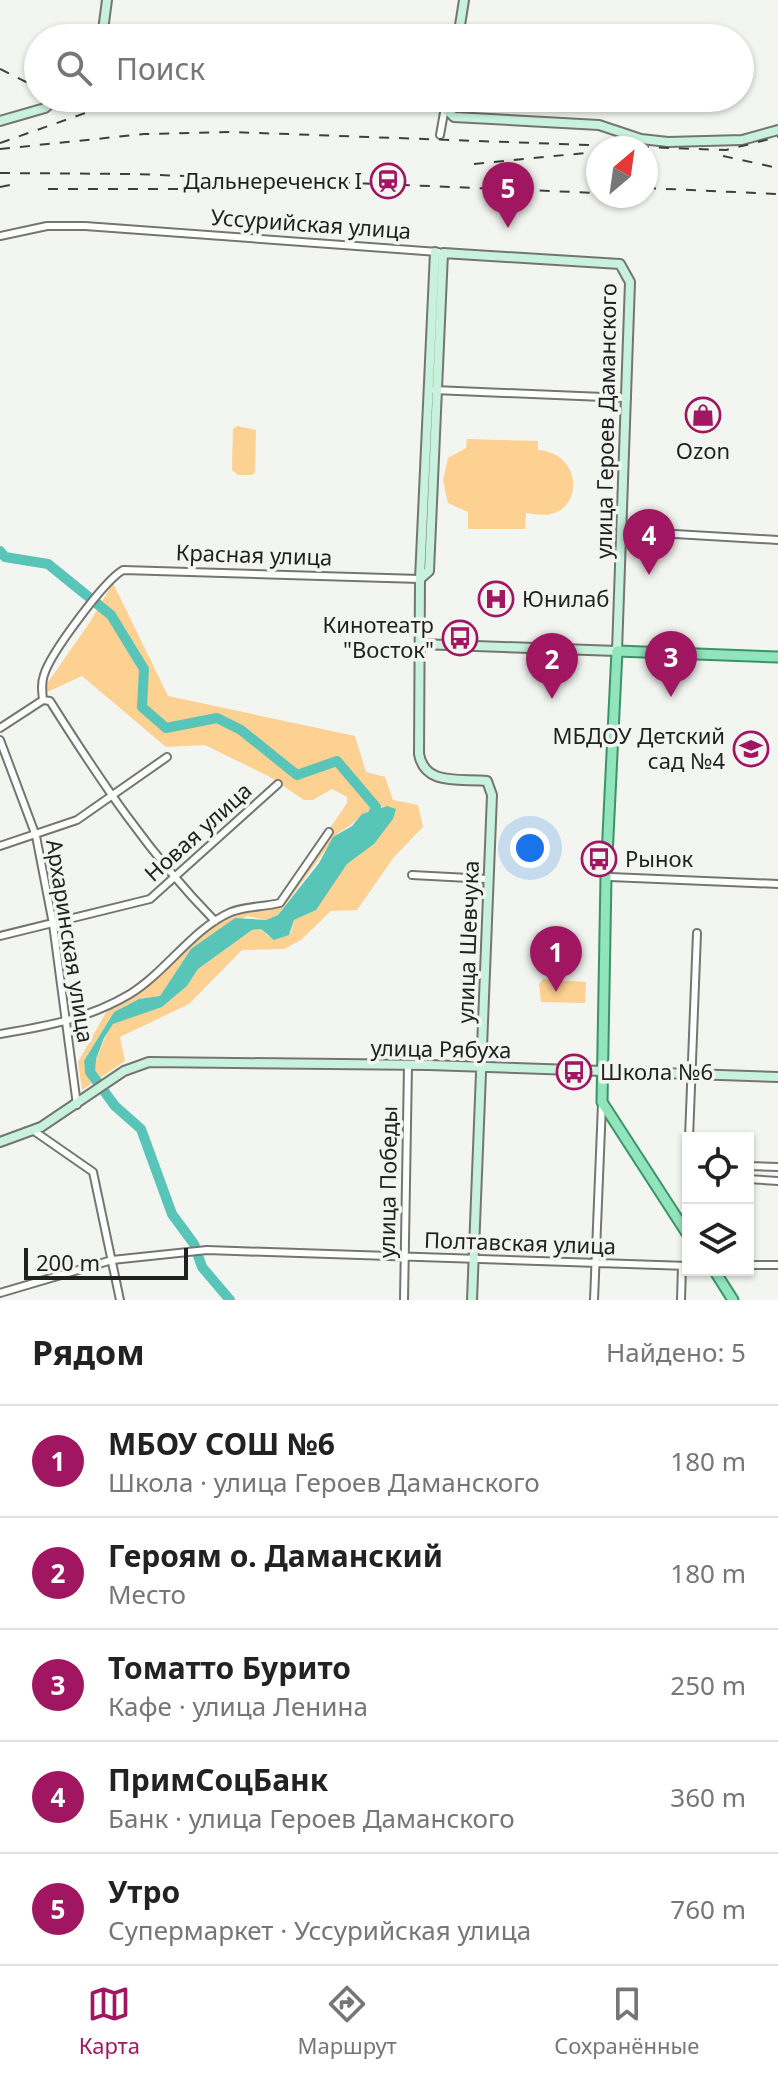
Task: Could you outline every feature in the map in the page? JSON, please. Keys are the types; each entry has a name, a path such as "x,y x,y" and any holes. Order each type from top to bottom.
{"main road":[{"path":"104,24 107,0"},
{"path":"460,24 464,0"},
{"path":"0,121 31,112"},
{"path":"448,112 458,118 599,125 653,141 742,140 778,130"},
{"path":"439,252 434,390 420,579 420,644 778,657"},
{"name":"Уссурийская улица","path":"439,252 620,264"},
{"name":"улица Героев Даманского","path":"602,1102 607,843 624,531 630,282 620,264"},
{"name":"улица Шевчука","path":"420,644 418,736 422,766 438,778 484,781 491,786 492,795 472,1300"},
{"name":"улица Рябуха","path":"0,1142 34,1131 131,1067 149,1062 602,1069 778,1077"},
{"path":"602,1102 682,1226"},
{"path":"718,1276 733,1300"}],"street":[{"path":"440,135 444,112"},
{"name":"Уссурийская улица","path":"0,236 47,226 85,226 439,252"},
{"path":"434,390 627,398"},
{"path":"624,531 778,540"},
{"name":"Красная улица","path":"43,700 45,671 97,595 113,577 128,569 420,579"},
{"path":"0,728 43,700 50,701 110,797 174,880 215,921"},
{"name":"Архаринская улица","path":"0,740 36,836 53,924 77,1105"},
{"path":"0,846 77,820 167,757"},
{"name":"Новая улица","path":"0,936 145,901 174,880 278,784"},
{"path":"0,1034 68,1023 135,990 215,921 250,906 283,901 329,832"},
{"path":"412,875 488,879"},
{"path":"610,877 778,884"},
{"path":"689,1132 697,933"},
{"name":"улица Победы","path":"404,1300 408,1065"},
{"name":"улица Героев Даманского","path":"594,1300 602,1102"},
{"path":"34,1131 93,1172 120,1300"},
{"path":"754,1166 778,1167"},
{"path":"754,1179 778,1181"},
{"name":"Полтавская улица","path":"112,1260 207,1250 682,1266"},
{"path":"0,1297 112,1260"},
{"path":"754,1265 778,1265"},
{"path":"681,1300 684,1276"}],"shaded area":[{"path":"237,426 256,430 255,472 252,475 238,475 232,470 233,429"},
{"path":"467,439 538,441 538,450 552,453 570,469 573,491 569,501 551,514 526,513 525,529 468,529 468,512 448,503 443,480 448,458 466,448"},
{"path":"113,583 168,696 355,736 366,772 385,777 393,800 418,805 423,827 394,857 357,910 331,911 301,940 284,949 242,950 189,1004 120,1037 125,1061 82,1090 78,1062 109,1007 141,989 217,920 236,910 277,906 347,803 347,797 332,789 313,800 304,800 270,777 205,745 166,747 82,676 45,693 44,688","holes":["387,806 374,844 347,864 313,911 294,920 291,933 268,936 261,929 252,930 198,969 187,986 162,1007 116,1022 109,1028 92,1070 84,1061 114,1012 139,999 160,996 191,949 247,916 266,920 278,915 338,833 367,813"]},
{"path":"543,979 586,982 585,1003 541,1002 539,984"}],"water":[{"path":"387,806 396,809 393,819 374,844 347,864 316,910 294,920 289,935 274,940 261,929 252,930 198,969 187,986 162,1007 113,1024 92,1070 85,1070 84,1061 114,1012 139,999 160,996 191,949 235,918 266,920 278,915 319,863 333,837 352,826 362,814"}],"waterway":[{"path":"0,551 5,557 48,564 111,615 144,669 142,707 166,728 217,718 241,730 297,775 337,761 376,807 371,819"},
{"path":"91,1059 90,1072 115,1106 141,1129 172,1214 194,1244 202,1267 230,1300"}],"railway":[{"path":"0,69 24,81"},
{"path":"0,143 88,112"},
{"path":"0,149 144,134 231,132 726,150 778,137"},
{"path":"474,164 585,153"},
{"path":"723,156 778,168"},
{"path":"0,173 135,174 586,193"},
{"path":"0,187 14,184"},
{"path":"48,189 255,189"},
{"path":"658,189 778,194"}],"place":[{"name":"Дальнереченск I","path":"388,181"},
{"name":"Утро","path":"508,228"},
{"name":"Ozon","path":"703,415"},
{"name":"ПримСоцБанк","path":"649,575"},
{"name":"Юнилаб","path":"496,599"},
{"name":"Кинотеатр \"Восток\"","path":"460,638"},
{"name":"Томатто Бурито","path":"671,697"},
{"name":"Героям о. Даманский","path":"552,699"},
{"name":"МБДОУ Детский сад №4","path":"751,749"},
{"name":"Рынок","path":"599,859"},
{"name":"МБОУ СОШ №6","path":"556,992"},
{"name":"Школа №6","path":"574,1072"}]}
